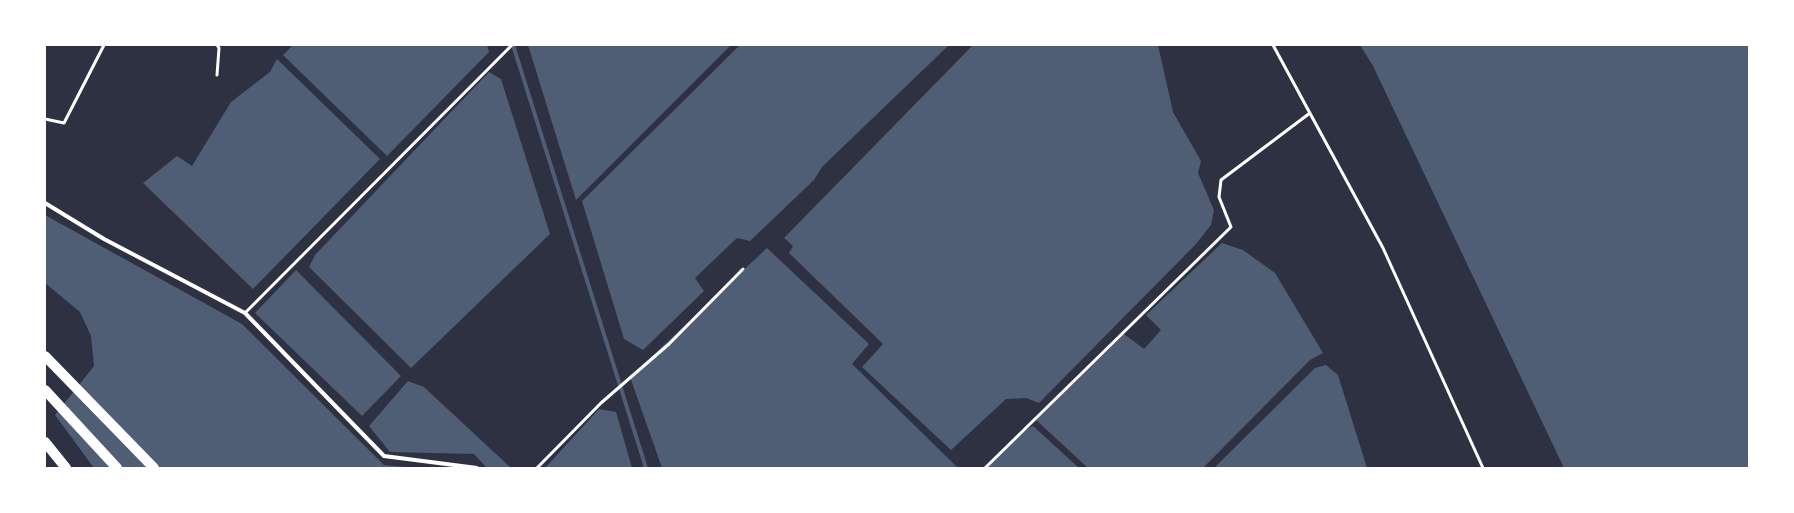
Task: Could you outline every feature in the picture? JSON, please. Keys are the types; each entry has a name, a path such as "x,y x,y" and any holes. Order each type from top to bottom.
{"highway":[{"path":"45,356 154,468"},
{"path":"45,390 117,468"},
{"path":"45,442 66,468"}],"street":[{"path":"45,203 104,239 245,312 384,456 476,468"}],"lane":[{"path":"45,119 64,123 104,45"},
{"path":"217,45 219,48 217,75"},
{"path":"245,312 512,45"},
{"path":"1273,45 1383,248 1483,468"},
{"path":"985,468 1230,227 1219,197 1221,180 1310,113"},
{"path":"537,468 601,403 669,344 743,269"}],"water":[{"path":"293,45 487,45 489,52 387,156 283,55"},
{"path":"528,45 731,45 576,200"},
{"path":"740,45 949,45 822,167 814,180 750,241 737,238 695,278 704,291 643,350 624,339 582,201"},
{"path":"973,45 1158,45 1173,112 1201,161 1198,173 1214,210 1211,225 1196,244 1039,403 1026,398 1006,399 951,450 862,367 883,344 789,253 793,246 784,238"},
{"path":"1360,45 1749,45 1749,468 1564,468 1373,66"},
{"path":"277,59 380,159 253,289 143,183 177,156 192,166 231,102 270,72"},
{"path":"489,72 501,79 550,234 411,368 309,267 315,255"},
{"path":"45,215 242,324 384,465 415,468 94,468 55,415 94,366 91,336 80,312 45,283"},
{"path":"1222,243 1243,250 1275,273 1323,353 1310,360 1203,468 1088,468 1036,420 1124,334 1144,349 1161,330 1146,315"},
{"path":"767,248 869,344 852,364 958,468 662,468 630,377"},
{"path":"296,270 401,376 362,416 255,313"},
{"path":"1326,365 1338,375 1367,468 1214,468 1315,368"},
{"path":"408,381 424,387 511,468 487,468 474,454 390,452 369,426"},
{"path":"599,409 616,412 632,468 545,468"},
{"path":"1033,426 1079,468 986,468 1020,433"}],"waterway":[{"path":"513,45 646,468"}]}
